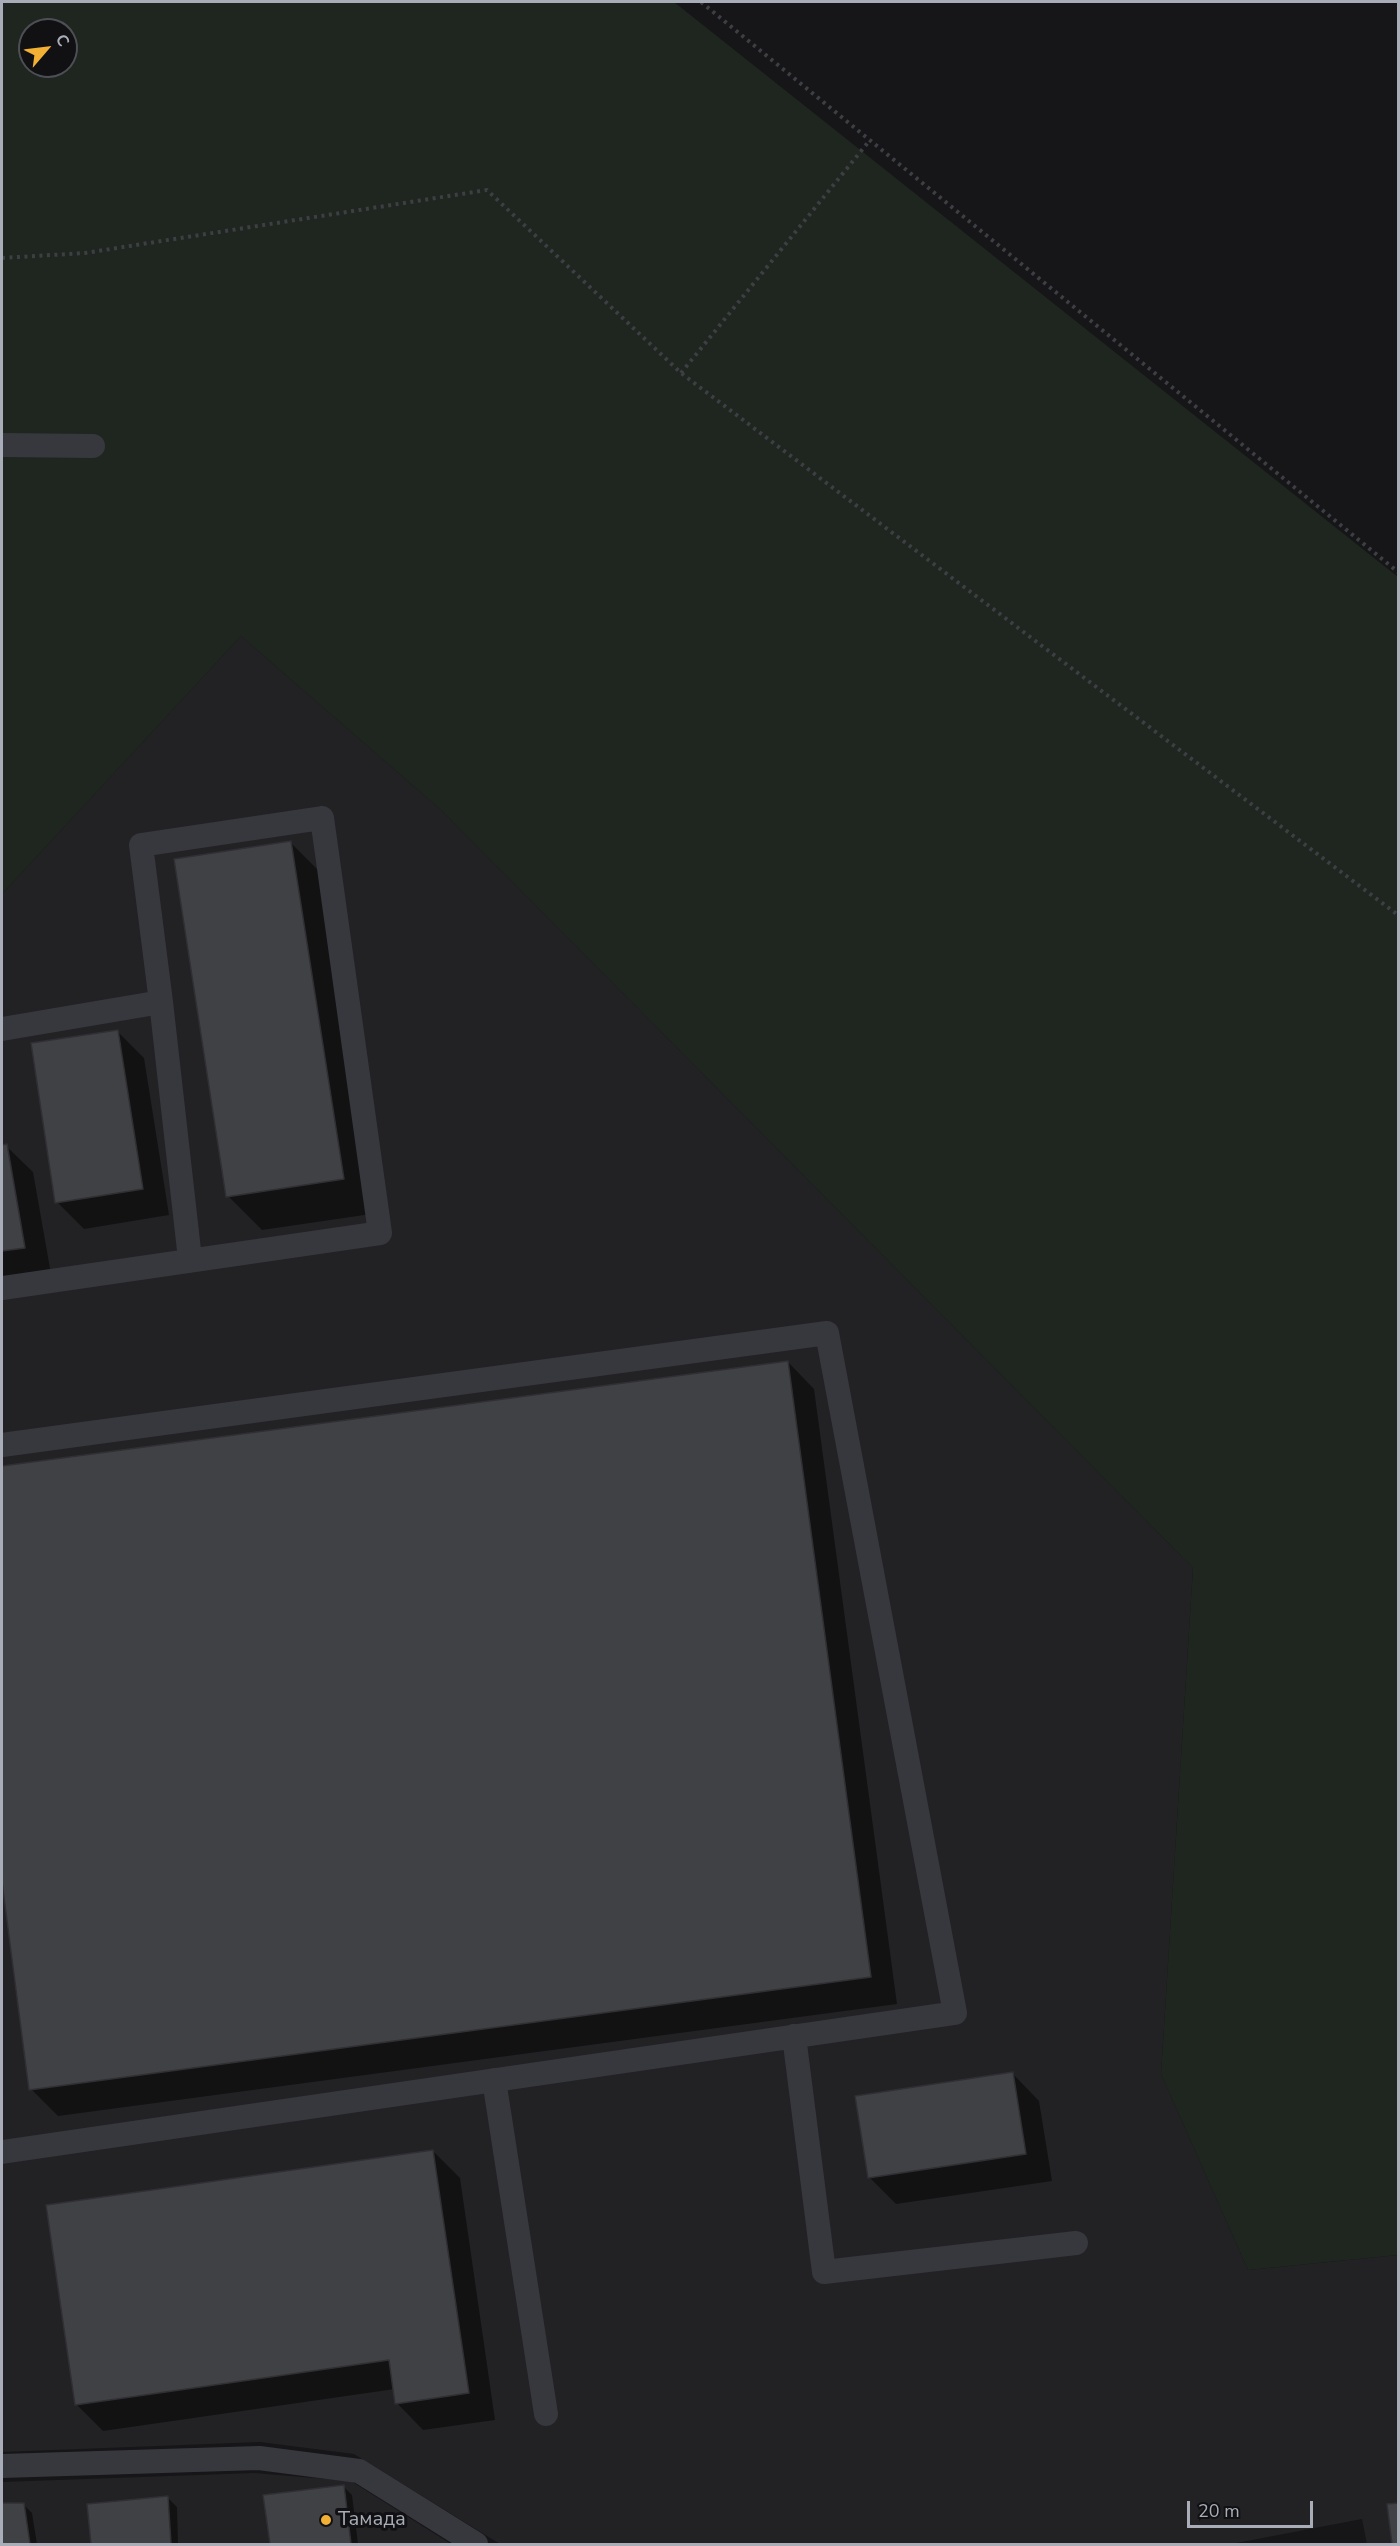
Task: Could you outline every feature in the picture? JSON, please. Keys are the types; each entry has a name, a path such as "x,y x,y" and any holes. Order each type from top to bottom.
{"lane":[{"path":"2,445 93,446"},
{"path":"2,1288 380,1233 321,818 141,845 190,1259"},
{"path":"2,1029 161,1002"},
{"path":"2,1445 827,1333 955,2013 2,2152"},
{"path":"794,2036 824,2272 1076,2243"},
{"path":"494,2080 546,2414"},
{"path":"2,2466 259,2458 358,2471 476,2544"}],"path":[{"path":"701,2 1398,572"},
{"path":"681,373 870,140"},
{"path":"2,258 85,253 487,190 681,373 1398,915"}],"shaded area":[{"path":"2,2 674,2 1398,577 1398,2255 1248,2270 1161,2074 1193,1568 441,810 241,636 2,894"},
{"path":"241,636 441,810 1193,1568 1161,2074 1248,2270 1398,2255 1398,2544 1367,2544 1362,2519 1231,2544 500,2544 354,2454 260,2442 2,2452 2,894"},
{"path":"254,2473 351,2481 451,2544 2,2544 2,2482"}],"building":[{"path":"291,841 344,1179 226,1197 174,859"},
{"path":"118,1030 143,1189 55,1203 31,1043"},
{"path":"7,1144 25,1248 2,1251 2,1145"},
{"path":"788,1361 871,1977 29,2090 2,1882 2,1466"},
{"path":"1013,2072 1026,2154 868,2178 855,2096"},
{"path":"433,2150 469,2393 395,2404 389,2360 75,2405 46,2205"},
{"path":"344,2485 351,2544 270,2544 263,2495"},
{"path":"168,2496 171,2544 91,2544 87,2504"},
{"path":"2,2503 24,2503 30,2544 2,2544"},
{"path":"1398,2503 1398,2544 1392,2544 1387,2504"}],"place":[{"name":"Тамада","path":"326,2520"}]}
